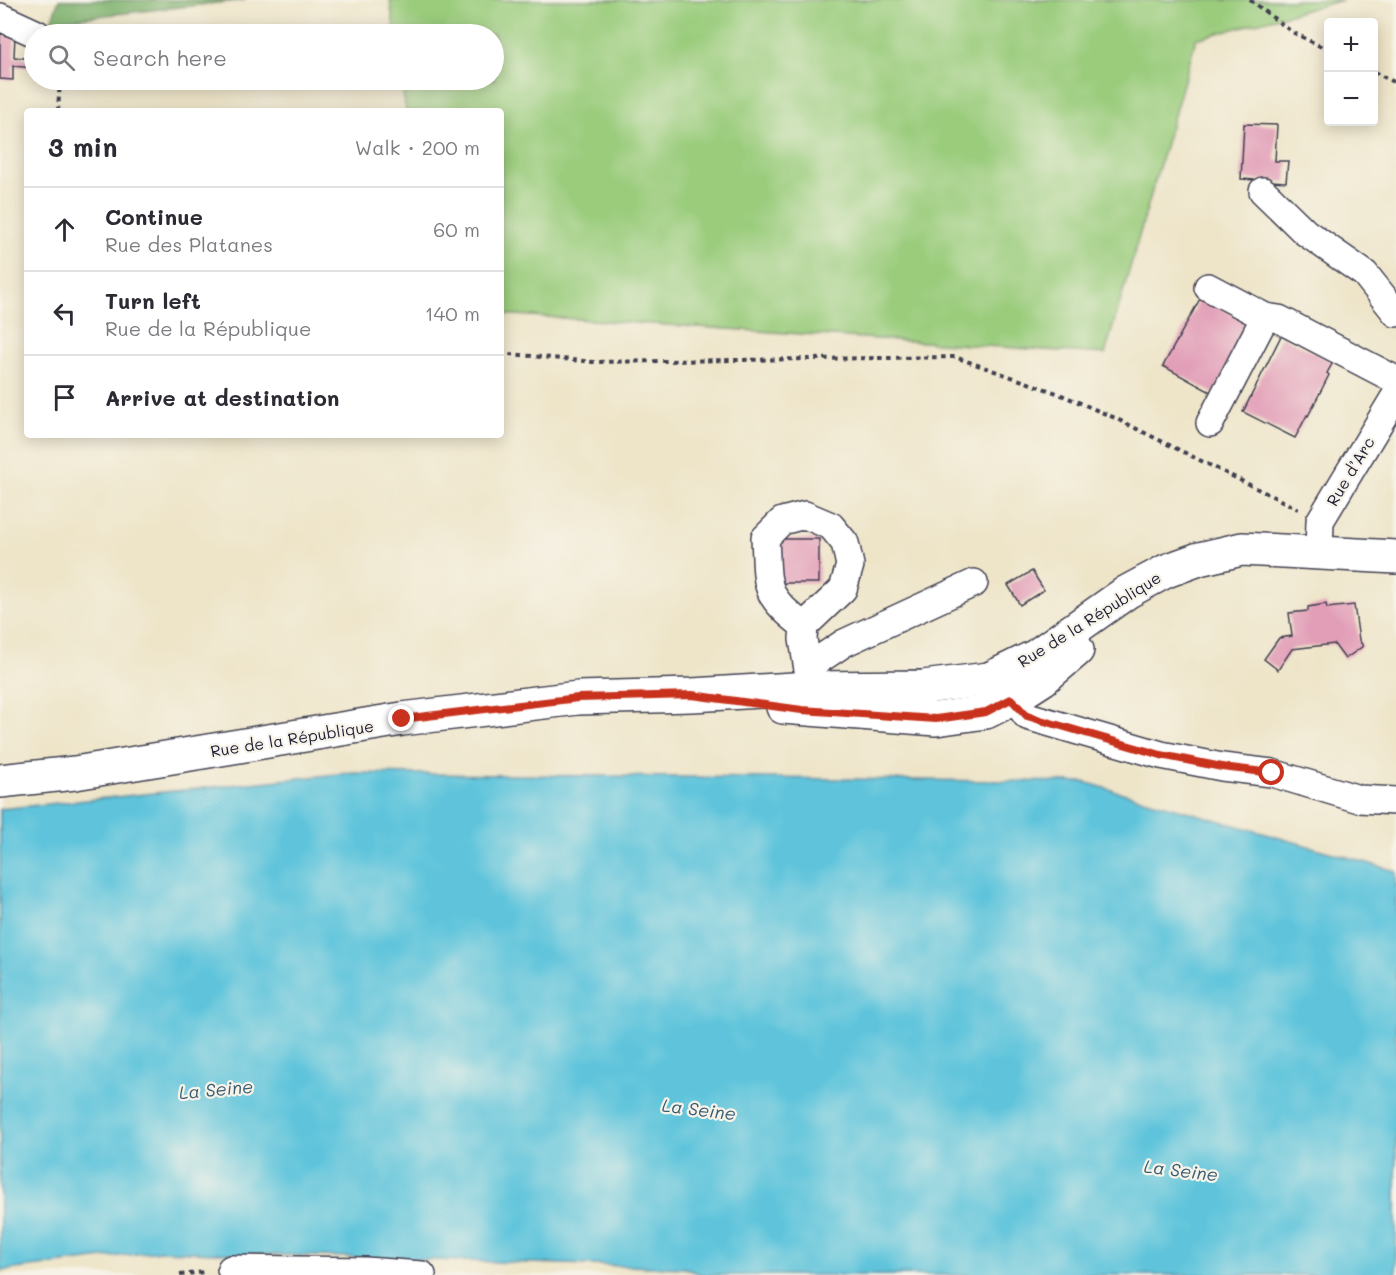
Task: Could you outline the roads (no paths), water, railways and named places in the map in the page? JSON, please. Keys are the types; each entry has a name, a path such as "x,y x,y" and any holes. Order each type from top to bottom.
{"main road":[{"name":"Rue de la République","path":"692,695 802,710 936,719 986,712 1000,689 1036,657 1127,592 1166,571 1199,559 1242,549 1396,557"},
{"name":"Rue de la République","path":"0,781 75,773 402,719 566,699 692,695 810,678 923,687 1000,689"}],"street":[{"path":"0,17 24,28"},
{"path":"1263,191 1305,232 1365,274 1396,313"},
{"path":"1208,287 1265,317 1279,319 1396,380"},
{"path":"1210,423 1265,317"},
{"name":"Rue d’Arc","path":"1319,553 1320,521 1396,394"},
{"path":"810,678 844,643 974,583"},
{"path":"804,626 803,639 810,678"},
{"path":"1000,689 1027,716 1161,755 1222,767 1272,773 1359,799 1396,801"},
{"path":"231,1269 365,1271 422,1275"}],"water":[{"name":"La Seine","path":"348,773 1084,782 1396,871 1396,1275 702,1275 685,1268 160,1251 0,1271 0,809"}]}
